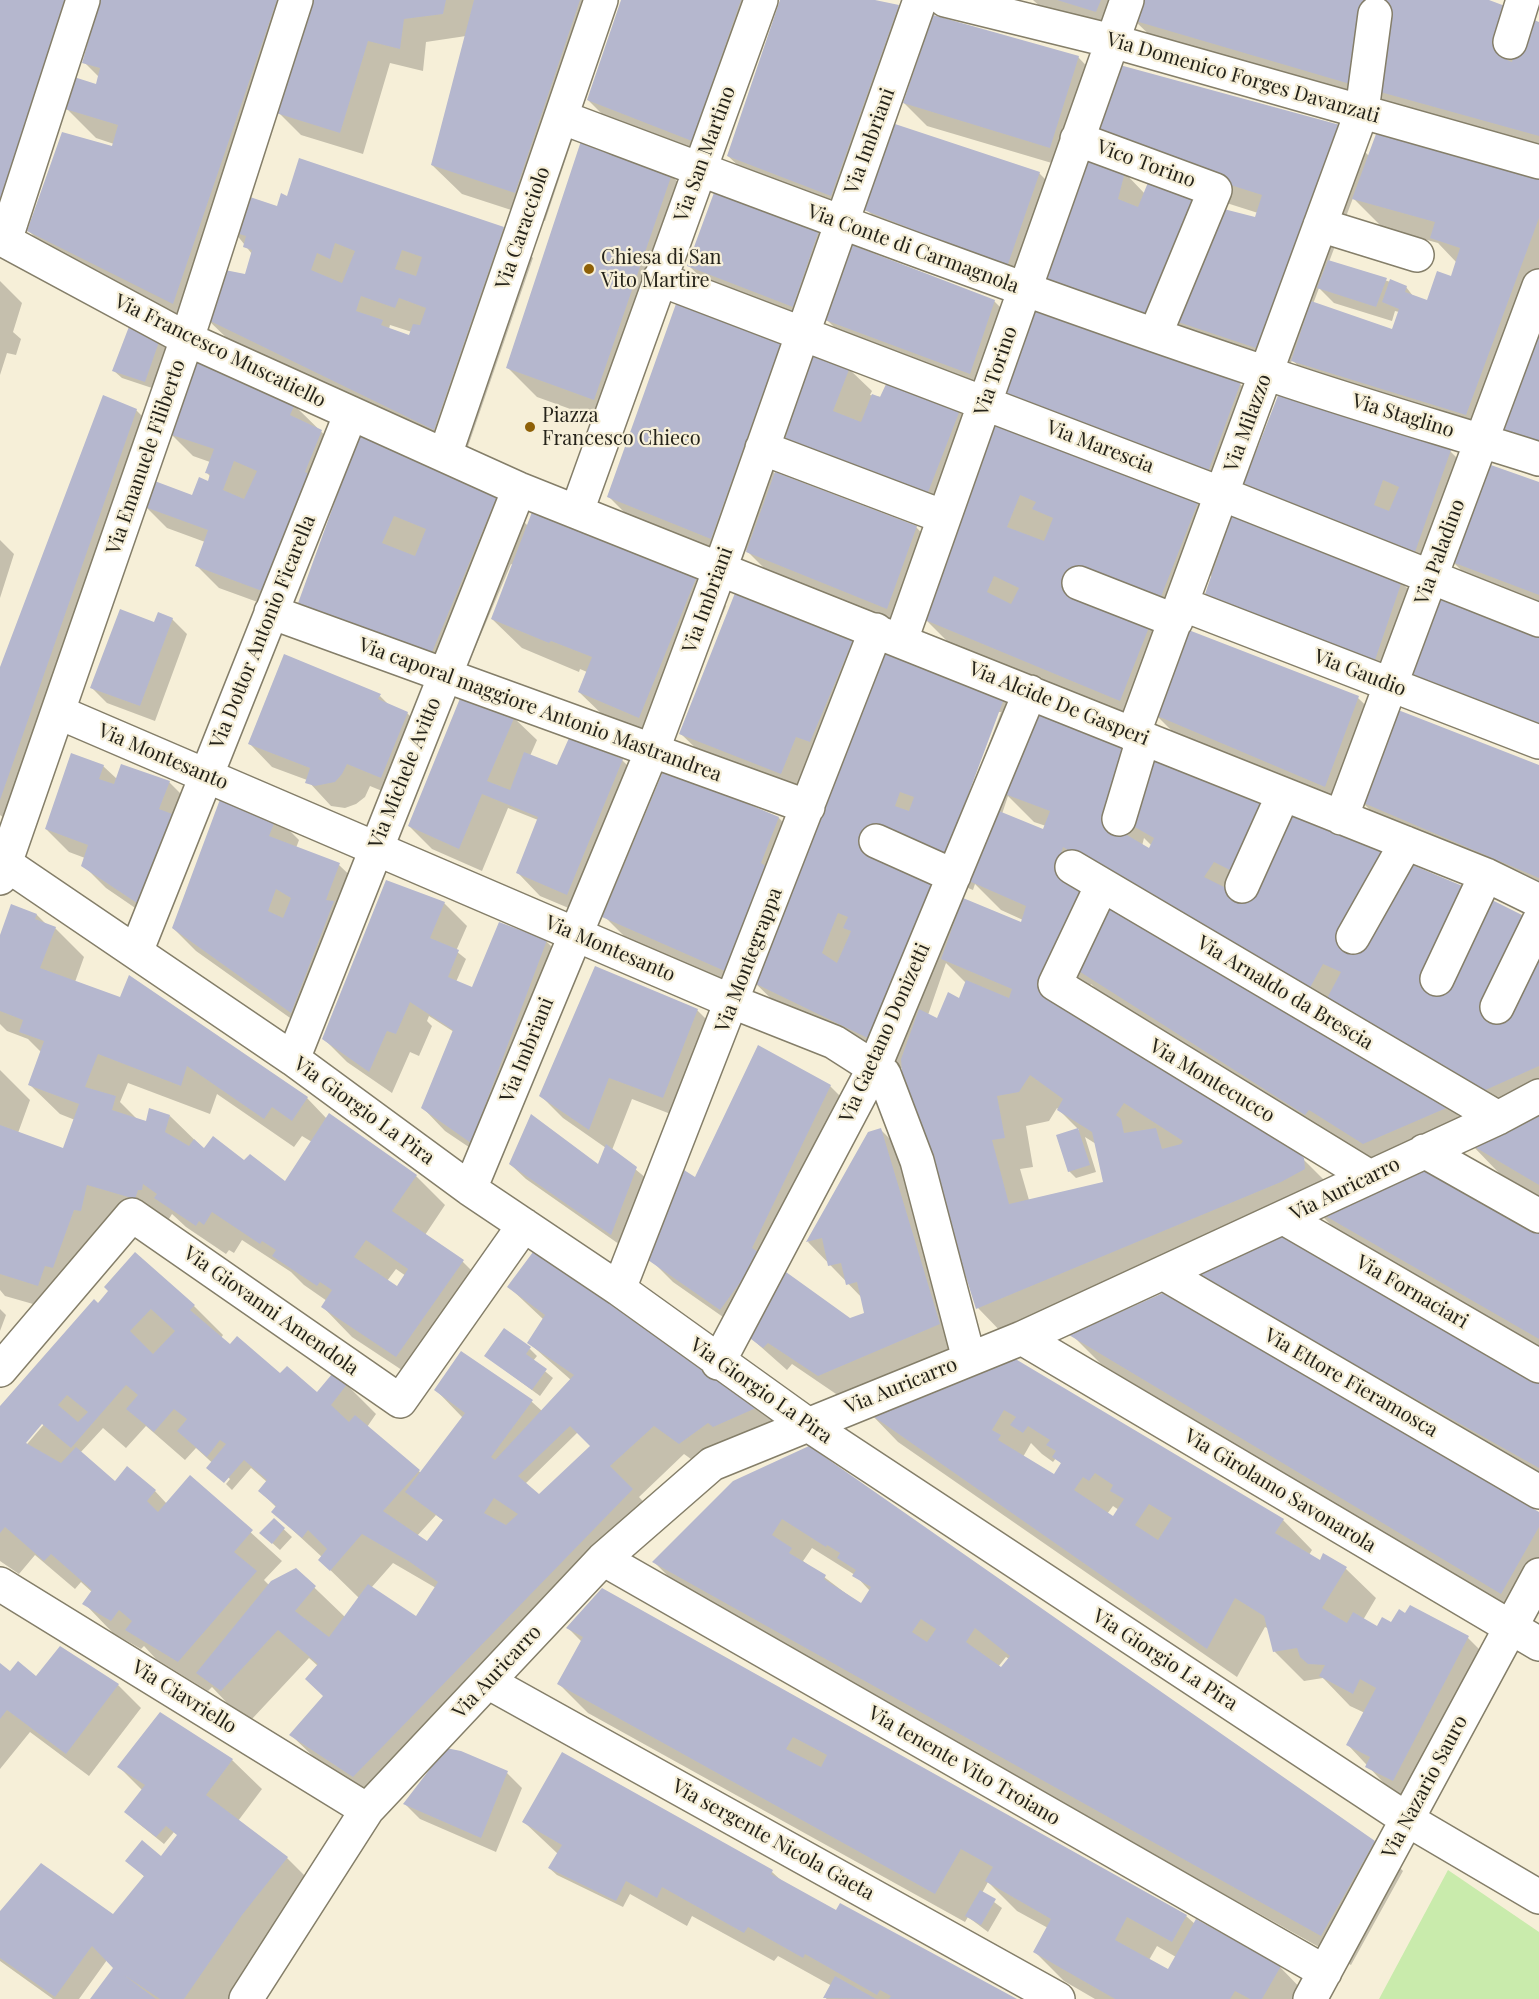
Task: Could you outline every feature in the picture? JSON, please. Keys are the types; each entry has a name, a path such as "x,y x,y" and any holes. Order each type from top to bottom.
{"street":[{"path":"2,239 83,0"},
{"name":"Via Emanuele Filiberto","path":"2,867 187,339 296,0"},
{"name":"Via Caracciolo","path":"445,455 601,0"},
{"name":"Via San Martino","path":"578,511 659,279 761,0"},
{"name":"Via Imbriani","path":"470,1189 652,750 720,569 920,0"},
{"name":"Via Domenico Forges Davanzati","path":"945,0 1002,7 1112,41 1539,162"},
{"name":"Via Torino","path":"889,635 944,517 1126,0"},
{"path":"1510,42 1524,0 1539,5"},
{"name":"Via Milazzo","path":"1119,819 1138,737 1179,612 1362,111 1375,14"},
{"name":"Via Conte di Carmagnola","path":"561,117 1025,290 1267,374"},
{"name":"Vico Torino","path":"1077,139 1215,190 1155,335"},
{"path":"1320,225 1417,255"},
{"name":"Via Francesco Muscatiello","path":"2,239 187,339 445,455"},
{"name":"Via Marescia","path":"659,279 1222,494 1539,620"},
{"name":"Via Paladino","path":"1341,818 1539,286"},
{"name":"Via Staglino","path":"1267,374 1539,459"},
{"name":"Via Dottor Antonio Ficarella","path":"136,952 351,413"},
{"path":"762,448 944,517"},
{"path":"445,455 519,489 578,511"},
{"name":"Via Michele Avitto","path":"293,1059 519,489"},
{"name":"Via Alcide De Gasperi","path":"578,511 1406,843 1539,901"},
{"name":"Via Gaudio","path":"1079,583 1179,612 1390,684 1539,742"},
{"name":"Via caporal maggiore Antonio Mastrandrea","path":"271,612 808,807"},
{"name":"Via Montegrappa","path":"619,1289 808,807 889,635"},
{"name":"Via Gaetano Donizetti","path":"718,1363 874,1068 1030,693"},
{"name":"Via Montesanto","path":"58,712 733,1002 834,1042 884,1074 917,1161 969,1359"},
{"path":"1242,886 1283,795"},
{"path":"876,841 954,876"},
{"path":"1353,937 1406,843"},
{"name":"Via Giorgio La Pira","path":"2,867 136,952 293,1059 470,1189 619,1289 718,1363 807,1424 1408,1820 1539,1897"},
{"name":"Via Arnaldo da Brescia","path":"1072,867 1498,1118"},
{"path":"1437,979 1486,876"},
{"name":"Via Montecucco","path":"1102,885 1055,984 1370,1177"},
{"path":"1497,1007 1539,921"},
{"name":"Via Auricarro","path":"246,1999 367,1810 603,1559 712,1464 1022,1338 1498,1118 1539,1096"},
{"path":"1424,1151 1539,1216"},
{"name":"Via Giovanni Amendola","path":"0,1370 132,1215 400,1401 524,1225"},
{"name":"Via Fornaciari","path":"1284,1218 1539,1366"},
{"name":"Via Ettore Fieramosca","path":"1163,1273 1539,1492"},
{"name":"Via Girolamo Savonarola","path":"1022,1338 1539,1644"},
{"name":"Via tenente Vito Troiano","path":"603,1559 1318,1986"},
{"name":"Via Nazario Sauro","path":"1318,1986 1539,1575"},
{"name":"Via Ciavriello","path":"0,1584 367,1810"},
{"name":"Via sergente Nicola Gaeta","path":"488,1682 1058,1999"}],"green space":[{"path":"1448,1870 1539,1932 1539,1999 1379,1999"}],"building":[{"path":"0,0 65,0 1,202 0,202"},
{"path":"100,0 277,0 173,304 27,231 62,132 112,146 118,125 65,109 74,77 96,84 100,68 82,63"},
{"path":"308,0 446,0 443,14 404,19 400,49 368,41 340,133 276,113 302,39 295,37"},
{"path":"474,0 580,0 515,193 431,165"},
{"path":"621,0 741,0 692,141 587,100"},
{"path":"780,0 875,0 899,5 831,196 727,156"},
{"path":"1057,0 1101,0 1096,12"},
{"path":"1139,0 1368,0 1357,86 1132,20"},
{"path":"1374,0 1489,0 1513,9 1500,57 1512,62 1524,16 1539,22 1539,136 1373,90"},
{"path":"933,15 1079,56 1050,148 903,103"},
{"path":"1116,64 1340,125 1256,348 1166,318 1216,207 1255,217 1262,195 1092,141"},
{"path":"895,124 1040,172 1007,267 864,210"},
{"path":"1376,134 1539,179 1539,218 1466,415 1291,361 1311,301 1392,329 1399,309 1382,302 1390,279 1407,286 1405,292 1427,300 1437,271 1451,276 1460,248 1430,238 1435,222 1352,199"},
{"name":"Chiesa di San Vito Martire","path":"581,141 672,174 594,400 506,368"},
{"path":"1083,155 1125,172 1118,199 1138,207 1149,180 1201,199 1147,314 1042,279"},
{"path":"299,158 504,227 434,430 204,318 220,269 245,274 252,250 243,247 246,236 233,232 244,195 277,206 281,193 287,196","holes":["335,243 355,251 342,283 311,270 317,253 330,259","402,250 422,257 416,276 395,269","361,296 395,308 399,298 426,308 420,325 413,324 409,335 381,325 383,320 356,311"]},
{"path":"715,190 819,230 793,307 687,266"},
{"path":"852,245 995,300 970,374 825,320"},
{"path":"1328,260 1387,278 1376,307 1317,288"},
{"path":"677,301 781,343 711,539 607,497"},
{"path":"1030,310 1241,382 1208,472 1003,392"},
{"path":"130,324 160,339 145,382 112,371"},
{"path":"1539,324 1539,441 1500,429"},
{"path":"813,353 850,367 833,411 861,422 872,394 880,397 887,382 960,410 927,495 785,439"},
{"path":"196,357 295,404 290,415 322,430 305,472 309,474 262,591 195,566 208,530 142,506 152,480 192,495 199,477 208,481 210,474 205,473 214,449 169,434","holes":["234,461 257,471 244,499 223,490"]},
{"path":"1279,393 1451,450 1415,552 1243,485","holes":["1383,480 1399,487 1389,511 1374,505"]},
{"path":"103,395 137,409 0,800 0,667"},
{"path":"988,419 1199,500 1120,701 925,620","holes":["1020,495 1036,502 1032,509 1053,518 1044,541 1007,527","994,576 1019,588 1011,604 987,592"]},
{"path":"359,435 498,494 430,657 297,606","holes":["394,516 426,529 415,556 382,543"]},
{"path":"1488,464 1539,482 1539,595 1452,562"},
{"path":"775,472 917,526 887,609 746,552"},
{"path":"532,512 697,576 639,718 578,692 592,657 551,641 549,643 491,619"},
{"path":"1233,513 1402,581 1374,663 1204,597"},
{"path":"735,593 854,638 810,742 796,737 781,774 679,734"},
{"path":"1437,593 1539,634 1539,726 1408,675"},
{"path":"120,609 154,622 158,612 173,618 140,706 90,688"},
{"path":"1186,629 1359,696 1325,787 1155,715"},
{"path":"883,652 1005,696 943,862 869,831 861,849 936,880 878,1043 754,983","holes":["900,792 914,797 909,811 895,806","838,913 848,917 843,928 851,931 837,963 822,953"]},
{"path":"284,654 381,694 378,699 408,712 381,778 347,764 335,782 315,786 305,783 310,768 248,744"},
{"path":"461,696 515,716 487,781 510,790 524,752 557,765 569,738 623,759 567,895 516,873 538,817 482,794 459,849 408,826"},
{"path":"1393,708 1539,765 1539,878 1359,801"},
{"path":"1031,710 1135,750 1110,825 1149,848 1154,838 1126,822 1148,757 1270,806 1238,874 1214,862 1204,877 1246,898 1289,813 1472,890 1422,988 1437,995 1486,897 1532,920 1539,945 1539,1066 1481,1092 1325,1002 1341,972 1323,964 1307,993 1063,847 1057,866 1093,889 1043,994 1299,1153 1304,1158 1305,1169 1281,1182 976,1309 902,1073 901,1059 919,1009 937,1018 948,992 959,998 966,980 1009,998 1012,989 941,959 963,898 1021,922 1026,906 969,881 994,809 1043,829 1050,811 1002,793","holes":["1030,1075 1063,1099 1057,1110 1092,1132 1103,1182 1009,1204 992,1140 1005,1138 997,1096 1019,1092","1124,1103 1183,1141 1181,1144 1162,1149 1156,1128 1124,1133 1121,1119 1116,1115"]},
{"path":"71,753 104,765 99,779 114,784 121,764 170,781 159,809 175,815 140,905 81,866 88,845 45,829"},
{"path":"664,769 779,817 761,863 768,868 727,972 602,917"},
{"path":"222,794 277,816 269,836 340,863 326,900 334,901 291,1013 172,928","holes":["276,889 291,898 283,918 268,911"]},
{"path":"386,880 445,902 430,938 459,950 448,977 472,987 499,922 547,940 471,1143 421,1108 453,1030 410,1002 396,1034 387,1031 369,1072 322,1039"},
{"path":"1107,897 1451,1106 1363,1144 1309,1110 1305,1115 1074,968"},
{"path":"11,904 37,914 35,919 56,927 40,968 120,997 129,975 308,1097 292,1121 272,1107 264,1119 187,1066 181,1086 98,1054 85,1087 116,1096 112,1110 146,1121 149,1108 170,1115 165,1132 189,1146 194,1139 204,1148 213,1136 244,1160 250,1154 285,1181 329,1113 417,1175 392,1211 464,1260 396,1357 321,1307 332,1290 320,1282 317,1286 272,1256 276,1250 262,1241 260,1244 212,1212 204,1225 199,1221 196,1226 154,1198 157,1194 143,1184 142,1190 138,1190 135,1199 87,1185 81,1211 74,1210 53,1268 45,1266 38,1286 0,1274 0,1125 63,1148 79,1104 28,1085 44,1041 19,1032 23,1020 0,1011 0,935","holes":["366,1240 408,1269 397,1286 354,1257"]},
{"path":"595,966 698,1009 663,1098 609,1078 589,1130 539,1096"},
{"path":"758,1045 831,1085 752,1248 761,1254 720,1310 648,1260 684,1170 695,1177"},
{"path":"1539,1107 1539,1185 1468,1143"},
{"path":"531,1114 598,1164 606,1144 637,1167 611,1235 509,1164"},
{"path":"881,1128 940,1324 818,1376 768,1343 763,1348 743,1333 786,1272 850,1318 864,1313 857,1282 846,1285 841,1263 828,1266 822,1238 806,1242 868,1132"},
{"path":"1078,1128 1090,1165 1068,1172 1056,1135"},
{"path":"1422,1161 1539,1229 1539,1339 1315,1210"},
{"path":"1284,1232 1539,1382 1539,1468 1191,1273"},
{"path":"135,1252 195,1305 190,1310 230,1344 237,1336 280,1373 287,1366 317,1392 332,1374 348,1383 331,1405 349,1422 355,1415 420,1470 383,1511 427,1541 443,1520 405,1492 465,1413 434,1390 461,1351 533,1400 491,1457 495,1460 574,1375 527,1343 545,1315 507,1287 533,1252 753,1399 756,1408 713,1427 708,1423 679,1444 654,1426 610,1466 633,1489 353,1777 289,1735 323,1696 305,1679 318,1664 278,1630 221,1691 196,1673 271,1581 296,1568 316,1586 295,1611 329,1637 368,1584 416,1616 438,1582 410,1562 362,1534 330,1571 318,1560 327,1549 308,1530 302,1538 271,1512 276,1506 258,1491 267,1480 244,1460 224,1483 206,1468 226,1444 220,1440 207,1457 177,1431 187,1419 174,1409 154,1432 126,1409 138,1395 126,1385 71,1448 42,1424 26,1443 61,1463 76,1447 115,1481 127,1466 156,1490 147,1501 158,1512 190,1475 253,1530 234,1552 257,1571 178,1662 125,1630 132,1621 119,1610 111,1621 82,1604 92,1590 51,1554 44,1561 5,1527 0,1533 0,1406 94,1299 98,1303 108,1291 104,1287","holes":["151,1309 175,1331 153,1354 130,1331","67,1395 88,1412 78,1422 58,1405","570,1426 590,1446 539,1494 518,1476","494,1498 518,1514 506,1525 484,1513"]},
{"path":"1163,1293 1539,1512 1539,1527 1501,1594 1069,1335"},
{"path":"504,1328 531,1347 526,1354 547,1369 532,1390 484,1356"},
{"path":"1002,1351 1284,1519 1275,1533 1320,1560 1323,1553 1347,1567 1322,1608 1347,1623 1353,1612 1377,1626 1382,1617 1391,1622 1399,1609 1405,1613 1410,1605 1469,1636 1393,1781 1365,1767 1370,1757 1346,1745 1376,1688 1360,1679 1353,1694 1319,1676 1325,1665 1308,1664 1300,1657 1297,1648 1273,1652 1264,1616 1235,1598 1207,1649 867,1412","holes":["1004,1410 1016,1417 1010,1425 1023,1433 1028,1426 1050,1440 1046,1445 1056,1451 1052,1457 1061,1463 1054,1474 998,1440 1001,1435 992,1430","1095,1473 1113,1485 1110,1491 1124,1499 1113,1516 1074,1490 1083,1477 1089,1481","1149,1504 1172,1518 1158,1540 1135,1525"]},
{"path":"809,1446 1375,1841 1321,1936 652,1562 733,1481","holes":["782,1519 826,1547 827,1545 840,1553 837,1558 856,1570 852,1576 871,1587 861,1603 824,1579 826,1575 789,1553 792,1548 772,1535","921,1619 936,1629 927,1642 912,1632","975,1628 1010,1656 1001,1667 966,1642"]},
{"path":"274,1518 285,1528 272,1544 259,1533"},
{"path":"602,1588 1187,1915 1172,1942 1127,1917 1115,1940 1168,1969 1196,1919 1281,1966 1262,1999 1250,1999 1235,1991 1230,1999 1115,1999 1033,1952 1051,1919 985,1881 993,1867 961,1849 935,1894 557,1684 583,1637 566,1628","holes":["793,1737 827,1755 821,1767 786,1749"]},
{"path":"60,1646 119,1684 66,1754 7,1710 0,1719 0,1663 10,1671 18,1661 36,1676"},
{"path":"160,1712 233,1759 206,1795 288,1857 242,1915 184,1999 160,1999 124,1975 156,1999 90,1999 113,1968 92,1946 55,1997 0,1958 0,1911 41,1863 113,1914 144,1876 125,1861 142,1840 161,1856 177,1835 166,1826 156,1837 124,1812 145,1785 117,1767"},
{"path":"446,1748 461,1751 508,1771 481,1838 403,1804"},
{"path":"562,1752 773,1870 771,1874 836,1910 840,1903 1017,1999 889,1999 891,1996 880,1990 877,1995 805,1954 803,1958 748,1927 744,1933 662,1887 657,1898 626,1881 616,1901 548,1868 562,1845 522,1822"},
{"path":"980,1890 996,1899 981,1925 965,1916"},
{"path":"835,1976 876,1999 823,1998"}],"place":[{"name":"Chiesa di San Vito Martire","path":"589,269"},
{"name":"Piazza Francesco Chieco","path":"530,427"}]}
